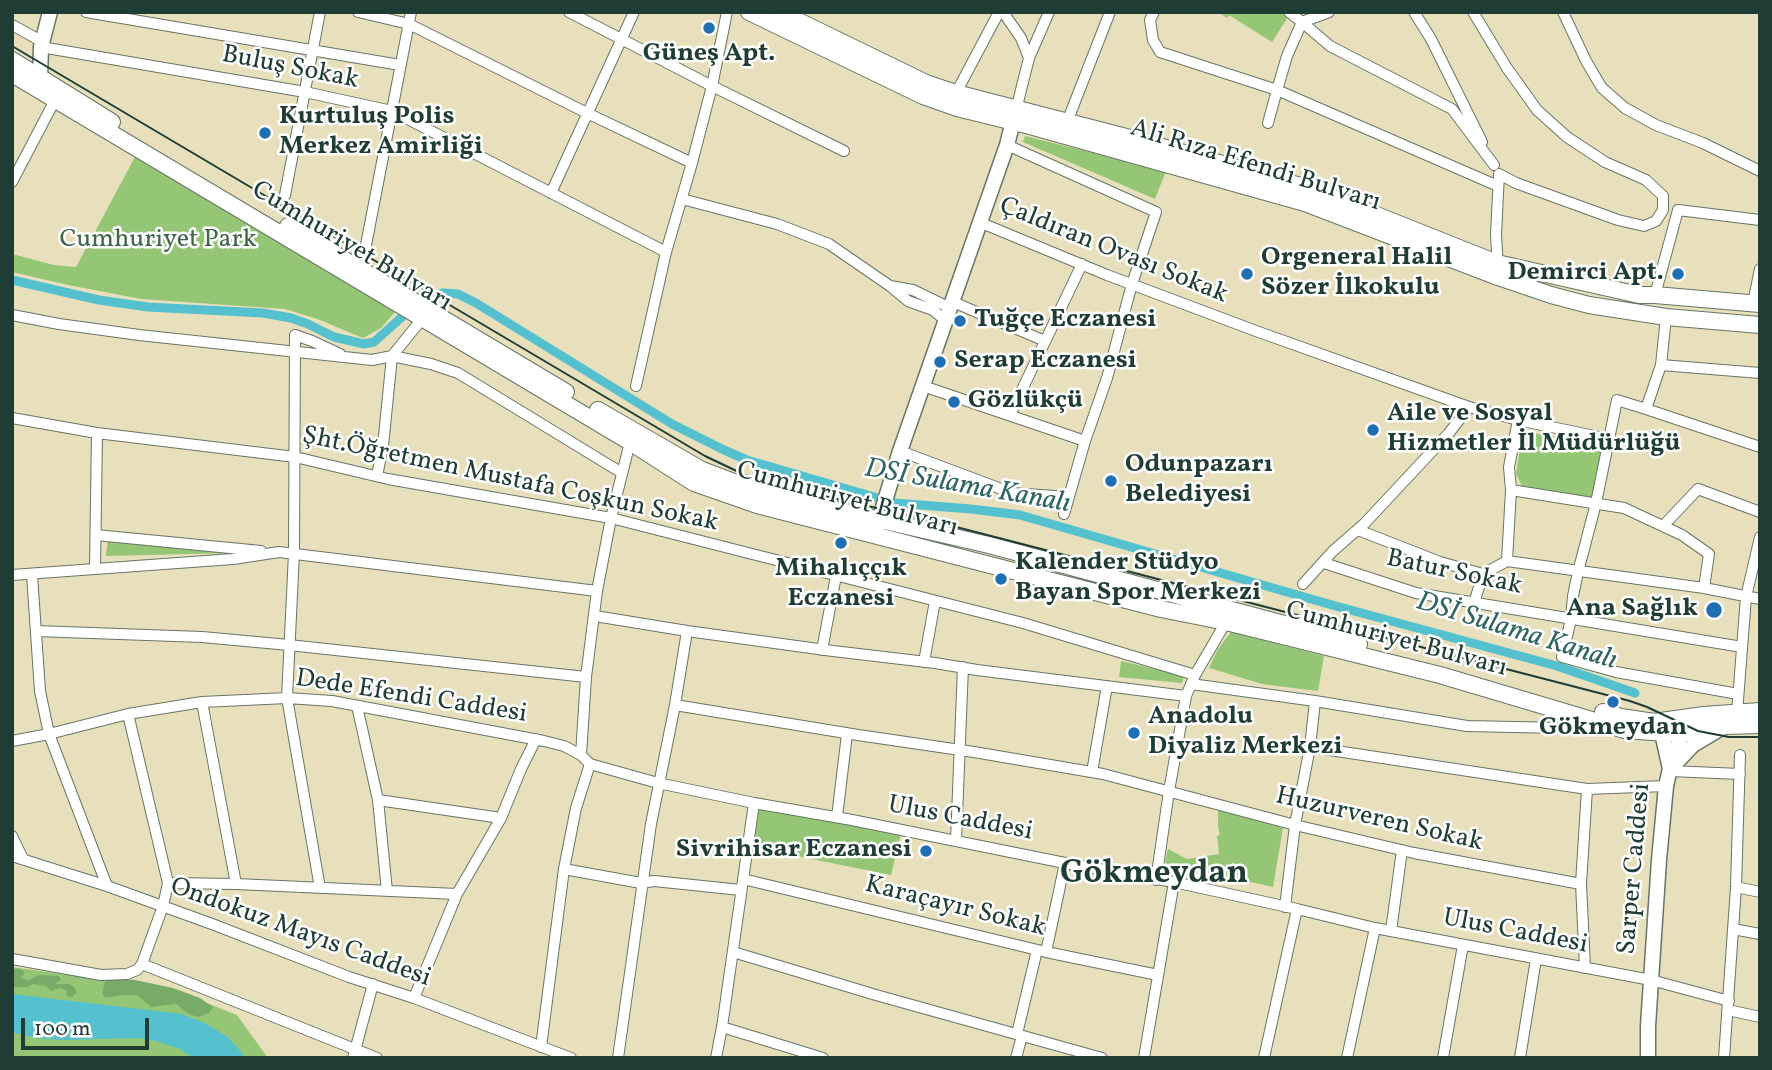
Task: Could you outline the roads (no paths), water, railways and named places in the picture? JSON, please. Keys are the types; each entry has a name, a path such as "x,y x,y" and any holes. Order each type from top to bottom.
{"main road":[{"path":"50,12 42,44 40,77 55,100"},
{"name":"Ali Rıza Efendi Bulvarı","path":"748,12 923,96 969,111 1067,122 1311,189 1551,295 1666,317 1760,325"},
{"name":"Ali Rıza Efendi Bulvarı","path":"780,12 926,83 1014,115 1305,203 1498,270 1639,295 1756,303"},
{"name":"Cumhuriyet Bulvarı","path":"12,60 601,413 702,470 763,493 989,545 1621,717 1672,727 1737,713 1760,711"},
{"name":"Cumhuriyet Bulvarı","path":"12,74 630,442 694,483 757,505 879,520 1161,609 1226,622 1440,675 1625,730 1760,725"},
{"path":"879,520 887,489 1007,145 1014,115"},
{"path":"1669,776 1693,745 1725,726"},
{"name":"Sarper Caddesi","path":"1648,1058 1651,980 1672,727"},
{"name":"Sarper Caddesi","path":"1639,1058 1648,1026"}],"street":[{"path":"86,12 400,65"},
{"path":"285,195 320,12"},
{"path":"358,12 409,24 692,163"},
{"path":"366,245 411,12"},
{"path":"569,12 844,151"},
{"path":"551,193 634,12"},
{"path":"636,386 666,252 712,86 727,12"},
{"path":"956,93 1001,12 1021,38 1029,58"},
{"path":"1014,115 1029,58 1049,12"},
{"path":"1067,122 1110,12"},
{"path":"1154,12 1150,20 1153,40 1160,52 1277,90 1497,186"},
{"path":"1289,12 1330,46 1452,109 1496,170 1516,183 1618,220 1644,226 1656,221 1663,210 1663,196 1646,180 1605,162 1567,138 1537,110 1507,68 1473,12"},
{"path":"1268,122 1287,56 1302,22 1329,12"},
{"path":"1414,12 1430,38 1496,170 1498,270"},
{"path":"1563,12 1602,88 1625,108 1656,125 1703,143 1760,171"},
{"name":"Buluş Sokak","path":"12,25 42,44 305,92 392,111 666,252"},
{"path":"12,182 55,100"},
{"path":"1007,145 1156,212 1064,514"},
{"path":"682,200 777,224 829,244 908,301 933,310 950,310 1045,341"},
{"path":"1654,295 1678,211 1760,220"},
{"name":"Çaldıran Ovası Sokak","path":"979,222 1256,331 1469,407 1609,439"},
{"path":"1010,415 1082,264"},
{"path":"1756,303 1760,269"},
{"path":"12,315 139,335 372,360 392,356 432,363 458,373 622,472"},
{"path":"1646,410 1661,365 1666,317"},
{"path":"377,476 383,446 392,356 422,319"},
{"path":"320,888 287,698 294,553 295,335 346,357"},
{"path":"1661,365 1760,373"},
{"path":"923,386 1085,441"},
{"path":"1738,694 1616,672 1562,657 1572,619 1578,572 1596,503 1617,400 1760,447"},
{"path":"1303,584 1449,433 1469,407"},
{"name":"Şht.Öğretmen Mustafa Coşkun Sokak","path":"12,418 97,433 295,457 377,476 611,518 1023,623 1193,679 1466,726 1625,730"},
{"path":"1507,561 1511,490 1509,467 1518,420"},
{"path":"95,568 97,433"},
{"path":"580,755 597,591 611,518 630,442"},
{"path":"900,451 1012,493 1069,498"},
{"path":"1663,526 1698,489 1760,512"},
{"path":"1511,490 1624,509 1663,526 1709,554 1704,588"},
{"path":"1358,530 1440,562 1483,574 1507,561 1704,588 1760,599"},
{"path":"96,535 294,553 597,591"},
{"path":"1737,713 1746,597 1759,544"},
{"path":"12,575 233,559 279,552"},
{"name":"Batur Sokak","path":"1324,563 1416,593 1742,647"},
{"path":"1474,603 1483,574"},
{"path":"32,575 40,691 49,734 107,886"},
{"path":"822,650 836,576"},
{"path":"924,662 935,601"},
{"path":"595,616 822,650 1186,696"},
{"path":"1156,880 1186,696 1226,622"},
{"path":"36,631 202,637 586,677"},
{"path":"618,1058 641,883 687,631"},
{"path":"956,841 963,667"},
{"path":"1092,772 1107,685"},
{"name":"Dede Efendi Caddesi","path":"12,741 128,714 202,702 287,698 331,701 536,739 564,746 590,764"},
{"path":"1284,907 1315,701"},
{"path":"202,702 236,884"},
{"name":"Huzurveren Sokak","path":"675,705 1092,772 1402,850 1581,884"},
{"path":"357,706 378,800 387,891"},
{"path":"12,959 101,975 127,974 137,970 142,964 163,906 168,883 128,714"},
{"path":"837,817 847,734"},
{"path":"415,998 457,894 500,818 536,739"},
{"path":"1310,747 1587,789 1669,776 1740,774"},
{"path":"1724,1058 1736,887 1740,755"},
{"path":"541,1047 565,869 576,808 590,764"},
{"name":"Ulus Caddesi","path":"590,764 658,783 754,803 1174,882 1375,928 1651,980 1760,1017"},
{"path":"1585,968 1581,884 1587,789"},
{"path":"378,800 500,818"},
{"path":"716,1058 754,803"},
{"path":"12,836 23,859"},
{"path":"1391,931 1402,850"},
{"name":"Ondokuz Mayıs Caddesi","path":"12,856 163,906 571,1058"},
{"path":"1016,1058 1019,1035 1065,863"},
{"path":"565,869 641,883 654,881 741,890"},
{"name":"Karaçayır Sokak","path":"743,879 1042,951 1158,975"},
{"path":"1144,1058 1174,882"},
{"path":"168,883 457,894"},
{"path":"1736,887 1760,892"},
{"path":"1264,1058 1297,909"},
{"path":"1347,1058 1375,928"},
{"path":"1733,929 1760,934"},
{"path":"1443,1058 1462,945"},
{"path":"733,952 1102,1058"},
{"path":"1520,1058 1536,959"},
{"path":"142,964 354,1054 377,1058"},
{"path":"354,1054 373,984"},
{"path":"722,1027 823,1058"}],"water":[{"path":"12,994 182,1014 205,1023 229,1038 246,1058 193,1058 180,1049 138,1038 43,1039 12,1032"}],"waterway":[{"name":"DSİ Sulama Kanalı","path":"12,280 99,300 148,307 263,313 291,318 334,337 364,344 374,342 402,317"},
{"name":"DSİ Sulama Kanalı","path":"442,293 458,294 476,303 672,424 747,460 895,503 1020,515 1332,605 1557,666 1635,693"}],"tram line":[{"path":"12,46 705,456 745,475 767,483 933,521 1630,701 1698,731 1729,737 1760,737"}],"place":[{"name":"Güneş Apt.","path":"709,28"},
{"name":"Kurtuluş Polis Merkez Amirliği","path":"265,133"},
{"name":"Orgeneral Halil Sözer İlkokulu","path":"1247,274"},
{"name":"Demirci Apt.","path":"1678,274"},
{"name":"Tuğçe Eczanesi","path":"960,321"},
{"name":"Serap Eczanesi","path":"940,362"},
{"name":"Gözlükçü","path":"954,402"},
{"name":"Aile ve Sosyal Hizmetler İl Müdürlüğü","path":"1373,430"},
{"name":"Odunpazarı Belediyesi","path":"1111,481"},
{"name":"Mihalıççık Eczanesi","path":"841,543"},
{"name":"Kalender Stüdyo Bayan Spor Merkezi","path":"1001,579"},
{"name":"Ana Sağlık","path":"1714,610"},
{"name":"Gökmeydan","path":"1613,702"},
{"name":"Anadolu Diyaliz Merkezi","path":"1134,733"},
{"name":"Sivrihisar Eczanesi","path":"926,851"}],"district":[{"name":"Gökmeydan","path":"1154,876"}],"park label":[{"name":"Cumhuriyet Park","path":"158,241"}]}
